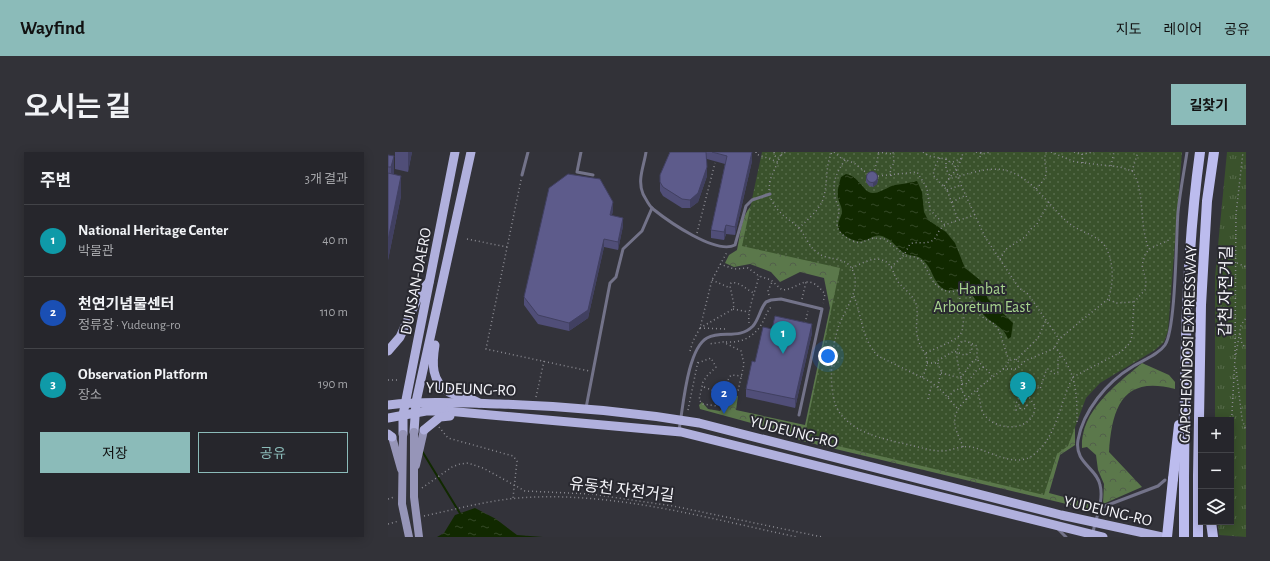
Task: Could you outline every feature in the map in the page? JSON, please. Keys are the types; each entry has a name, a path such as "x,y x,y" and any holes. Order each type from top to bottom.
{"highway":[{"name":"GAPCHEONDOSI EXPRESSWAY","path":"1184,537 1185,366 1189,247 1200,152"},
{"name":"GAPCHEONDOSI EXPRESSWAY","path":"1198,537 1198,395 1201,366 1201,305 1208,202 1214,152"},
{"path":"1167,537 1169,480 1185,366"},
{"path":"1201,366 1205,417"},
{"path":"1211,525 1213,537"}],"main road":[{"name":"DUNSAN-DAERO","path":"403,434 403,415 405,403 455,152"},
{"name":"DUNSAN-DAERO","path":"414,432 414,413 416,402 471,152"},
{"path":"388,351 400,337 420,293 430,281"},
{"path":"433,327 435,342 432,362 434,375 439,383 449,392 469,397 480,403"},
{"name":"YUDEUNG-RO","path":"388,405 416,402 480,403 648,414 716,427 1092,522 1162,537"},
{"name":"YUDEUNG-RO","path":"388,418 414,413 447,411 679,432 1103,537"},
{"path":"414,476 424,430 440,417 478,413"},
{"path":"414,432 414,476 419,537"},
{"path":"403,434 402,504 409,537"},
{"path":"390,435 402,473"}],"lane":[{"path":"522,175 528,152"},
{"path":"581,152 577,172 593,175"},
{"path":"646,152 641,185 643,193 652,208 695,238 730,247 735,245 737,242 743,211 746,206 752,200 770,194"},
{"path":"1093,534 1092,522 1100,508 1101,486 1098,479 1081,460 1078,442 1080,432 1092,404 1113,382 1123,373 1158,352 1165,344 1171,320 1176,235 1187,152"},
{"path":"586,409 610,283 616,277 623,249 642,230 652,208"},
{"path":"679,432 693,357 700,344 713,336 738,334 747,331 755,323 766,302 776,299 822,309 799,415"},
{"path":"1100,508 1169,480"},
{"path":"1050,524 1066,537"}],"path":[{"path":"774,152 775,156 780,156 786,152"},
{"path":"782,152 770,180 770,194 780,214 799,228 818,254 842,260 852,268 855,281 854,296 865,338 873,351 878,356 922,378 938,388 958,409"},
{"path":"799,228 816,210 824,197 827,168 832,152 845,160 854,163 867,174 890,176 917,172 927,188 930,210 945,225"},
{"path":"874,175 879,152 892,153 894,163 890,169 890,176"},
{"path":"923,152 929,156 946,159 958,169 961,185 985,237 1019,288 1028,294 1059,339"},
{"path":"943,187 948,178 958,169 963,152"},
{"path":"976,152 990,152"},
{"path":"1036,189 1047,174 1046,152"},
{"path":"1051,152 1083,164 1111,166 1132,171"},
{"path":"1074,152 1082,154 1094,152"},
{"path":"1111,166 1114,152"},
{"path":"1138,152 1132,171 1138,182 1142,222 1149,249"},
{"name":"갑천 자전거길","path":"1232,417 1235,358 1237,263 1236,214 1244,152"},
{"path":"751,153 756,153 778,162"},
{"path":"1082,154 1083,164"},
{"path":"940,158 936,164 933,175 947,190 959,221"},
{"path":"951,162 962,158"},
{"path":"946,159 946,169 950,176"},
{"path":"845,160 838,170 834,182 836,201 839,208 836,224 838,231 846,237 860,243 873,238 880,238 904,255 916,257 922,262 934,282 942,290 950,292 958,290 964,291 970,296 980,315 993,323 999,330 1009,361"},
{"path":"695,238 715,163"},
{"path":"948,178 989,170 1007,170 1022,177 1036,189 1070,224 1100,240 1105,246 1112,276 1108,300 1059,339 1055,347 1021,363 1013,370 1003,369"},
{"path":"522,175 486,349 593,371"},
{"path":"947,190 961,185"},
{"path":"952,202 966,195"},
{"path":"1000,260 1006,249 1025,237 1031,229 1038,224 1048,202"},
{"path":"891,267 904,255 910,244 932,241 936,237 939,229 945,225 975,214"},
{"path":"854,296 841,320 834,349 833,386 836,406 840,412 855,426 891,441 932,451 948,451 970,446 1008,458 1030,456 1040,449 1054,426 1073,376 1115,356 1126,348 1132,336 1134,302 1145,290 1146,281 1142,265 1145,255 1149,249 1176,235"},
{"path":"466,238 507,246"},
{"path":"689,356 693,341 700,328 712,280 730,247"},
{"path":"852,268 867,260 876,259 886,262 891,267 897,280 915,301 918,336 926,353 927,363 922,378"},
{"path":"1237,263 1246,267"},
{"path":"720,264 734,269 748,268 759,276 764,276 782,290 806,282 820,288 825,294 822,304"},
{"path":"749,323 749,312 753,303 759,276"},
{"path":"712,280 730,288"},
{"path":"733,309 734,305 730,288 731,283 735,282 754,293"},
{"path":"769,295 768,291 772,282"},
{"path":"802,300 806,282"},
{"path":"926,353 950,342 958,337 962,332 964,317 958,290"},
{"path":"1108,300 1117,302 1134,302"},
{"path":"707,346 710,343 735,342 750,337 761,326 767,312 772,306 776,305"},
{"path":"700,328 733,309 749,312"},
{"path":"801,309 808,311 804,327"},
{"path":"1246,318 1240,332 1235,358 1237,389 1246,431"},
{"path":"964,447 955,426 958,409 976,390 992,376 1003,369 1009,361 1016,360 1038,338 1046,320"},
{"path":"1240,332 1242,344 1246,348"},
{"path":"966,400 961,388 961,378 957,364 961,342 966,341 977,346 977,359 992,376"},
{"path":"723,342 741,351 744,364 738,392 728,390"},
{"path":"936,363 939,358 952,352 958,352 964,355 969,354 972,350 971,344"},
{"path":"1055,347 1073,376 1080,432"},
{"path":"1020,408 1019,404 1021,401 1026,403 1026,409 1020,408 1016,410 1016,404 1021,397 1020,388 1023,385 1035,386 1040,389 1047,370 1055,374 1058,372 1058,360 1061,355"},
{"path":"698,363 711,358 716,368 703,382 699,400 703,404 716,406 728,390"},
{"path":"961,378 972,362 977,359"},
{"path":"688,410 698,360"},
{"path":"1016,360 1021,363"},
{"path":"536,397 544,361"},
{"path":"927,363 936,363"},
{"path":"936,363 941,373 938,388"},
{"path":"962,384 968,383 976,371 983,367"},
{"path":"941,373 961,378"},
{"path":"703,387 718,392 724,391 731,375 742,376"},
{"path":"388,380 399,380"},
{"path":"928,399 932,384"},
{"path":"727,386 728,390"},
{"path":"976,390 985,416 993,422 1008,428 1021,425 1031,417 1035,406 1028,397 1029,392 1026,386"},
{"path":"947,397 955,390 961,388"},
{"path":"1021,397 1028,397"},
{"path":"437,423 443,434 448,438 513,456 517,461 516,486 513,498"},
{"name":"유동천 자전거길","path":"429,484 452,467 468,463 483,468 525,491 591,494 673,506 822,537"},
{"path":"448,510 513,498 563,497 602,500 672,510 797,537"}],"green space":[{"name":"Hanbat Arboretum East","path":"762,152 1182,152 1168,331 1164,342 1155,350 1100,383 1086,398 1068,446 1057,454 1044,495 804,438 840,268 742,246"},
{"path":"1227,152 1246,152 1246,537 1219,535 1218,525 1234,525 1234,417 1215,417 1215,277"},
{"path":"756,202 833,260 1075,420 1075,445 1060,455 1049,493 1094,505 1092,510 802,441 777,430 700,409 699,405 702,402 708,409 720,411 733,395 738,396 736,410 805,425 830,308 824,278 800,272 780,282 771,272 750,264 734,267 725,263 729,255 737,250 744,217 751,206"},
{"path":"1142,363 1169,375 1175,382 1175,389 1157,386 1143,387 1132,391 1124,398 1117,409 1113,421 1109,452 1142,487 1103,504 1104,484 1098,470 1096,455 1087,447 1082,448 1083,435 1087,422 1093,411 1102,400 1121,380"}],"water":[{"path":"846,174 859,182 868,192 872,193 880,192 891,186 917,181 922,192 924,212 928,220 946,232 955,243 965,268 980,280 988,299 1013,323 1011,337 1008,339 1006,334 1000,328 983,314 974,297 969,292 962,289 945,290 942,288 927,264 922,259 917,256 904,253 889,239 883,236 874,236 866,240 857,241 843,235 838,226 842,210 838,198 838,190 841,177"},
{"path":"475,508 496,519 517,535 543,537 437,537 444,533 455,515"}],"building":[{"path":"670,152 706,152 707,167 698,193 690,200 682,199 663,187 660,182 660,175"},
{"path":"712,152 752,152 735,227 726,225 724,232 711,230 727,156"},
{"path":"388,155 394,156 391,167 388,167"},
{"path":"872,171 876,173 878,177 876,181 872,183 868,181 866,177 868,173"},
{"path":"388,173 401,176 388,240"},
{"path":"568,174 600,179 613,202 610,215 623,218 618,242 604,239 588,310 569,323 538,315 524,297 549,188"},
{"path":"775,316 812,324 795,399 746,389 752,361 755,362 763,327 772,329"}],"waterway":[{"path":"422,451 461,515"}],"place":[{"name":"National Heritage Center","path":"783,354"},
{"name":"Observation Platform","path":"1023,405"},
{"name":"천연기념물센터","path":"724,414"}]}
